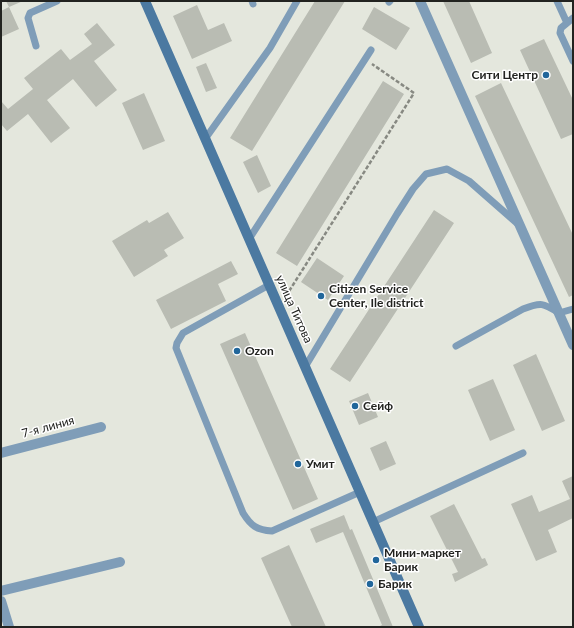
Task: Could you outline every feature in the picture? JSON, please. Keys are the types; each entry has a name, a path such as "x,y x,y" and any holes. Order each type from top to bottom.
{"street":[{"name":"улица Титова","path":"145,1 419,627"},
{"path":"420,1 573,345"},
{"name":"7-я линия","path":"1,453 101,427"},
{"path":"1,591 120,562"},
{"path":"1,601 9,627"}],"lane":[{"path":"36,46 28,18 30,13 57,1"},
{"path":"205,139 270,48 296,1"},
{"path":"557,1 567,23"},
{"path":"573,18 561,28 560,33 573,61"},
{"path":"249,239 371,50"},
{"path":"305,367 413,189 426,174 447,169 469,181 522,228"},
{"path":"269,285 183,333 176,343 176,348 243,513 248,522 260,530 272,531 360,492"},
{"path":"456,346 532,305 539,304 547,306 559,313 573,310"},
{"path":"373,522 523,453"}],"path":[{"path":"279,308 414,93 365,59"}],"building":[{"path":"6,1 23,1 9,7"},
{"path":"315,1 345,1 252,151 230,138"},
{"path":"443,1 469,1 492,53 471,63"},
{"path":"197,5 208,30 224,23 232,41 192,59 173,16"},
{"path":"9,7 19,29 1,37 1,11"},
{"path":"374,7 410,28 396,50 362,29"},
{"path":"97,23 115,45 94,61 117,90 96,107 73,79 47,100 70,128 51,143 28,114 7,131 1,124 1,101 8,109 33,89 24,78 61,49 70,60 92,44 84,34"},
{"name":"Сити Центр","path":"544,39 573,100 573,134 561,139 520,50"},
{"path":"206,63 217,88 206,92 196,67"},
{"path":"383,81 404,94 297,266 276,253"},
{"path":"501,83 573,235 573,295 569,297 475,96"},
{"path":"144,93 165,141 143,150 122,103"},
{"path":"257,155 271,186 258,193 243,162"},
{"path":"434,210 454,223 350,382 330,369"},
{"path":"168,212 184,238 164,250 168,256 134,277 112,241 147,220 149,223"},
{"path":"317,258 344,276 328,300 301,282"},
{"path":"231,261 238,274 218,284 226,301 171,329 156,300"},
{"path":"245,333 318,499 293,510 220,344"},
{"path":"536,354 565,421 542,431 513,365"},
{"path":"493,379 515,430 490,441 468,390"},
{"path":"368,393 378,417 359,425 349,401"},
{"path":"386,441 396,464 380,471 370,448"},
{"path":"573,476 573,518 548,530 557,552 536,561 511,504 532,495 539,512 570,499 562,481"},
{"path":"454,504 482,559 485,558 488,565 455,582 452,574 458,572 430,516"},
{"name":"Барик","path":"344,515 350,530 352,529 393,627 378,627 382,625 343,532 316,543 310,529"},
{"path":"289,545 326,627 292,627 261,558"}],"place":[{"name":"Сити Центр","path":"546,75"},
{"name":"Citizen Service Center, Ile district","path":"321,296"},
{"name":"Ozon","path":"237,351"},
{"name":"Сейф","path":"355,406"},
{"name":"Умит","path":"298,464"},
{"name":"Мини-маркет Барик","path":"376,560"},
{"name":"Барик","path":"370,584"}]}
